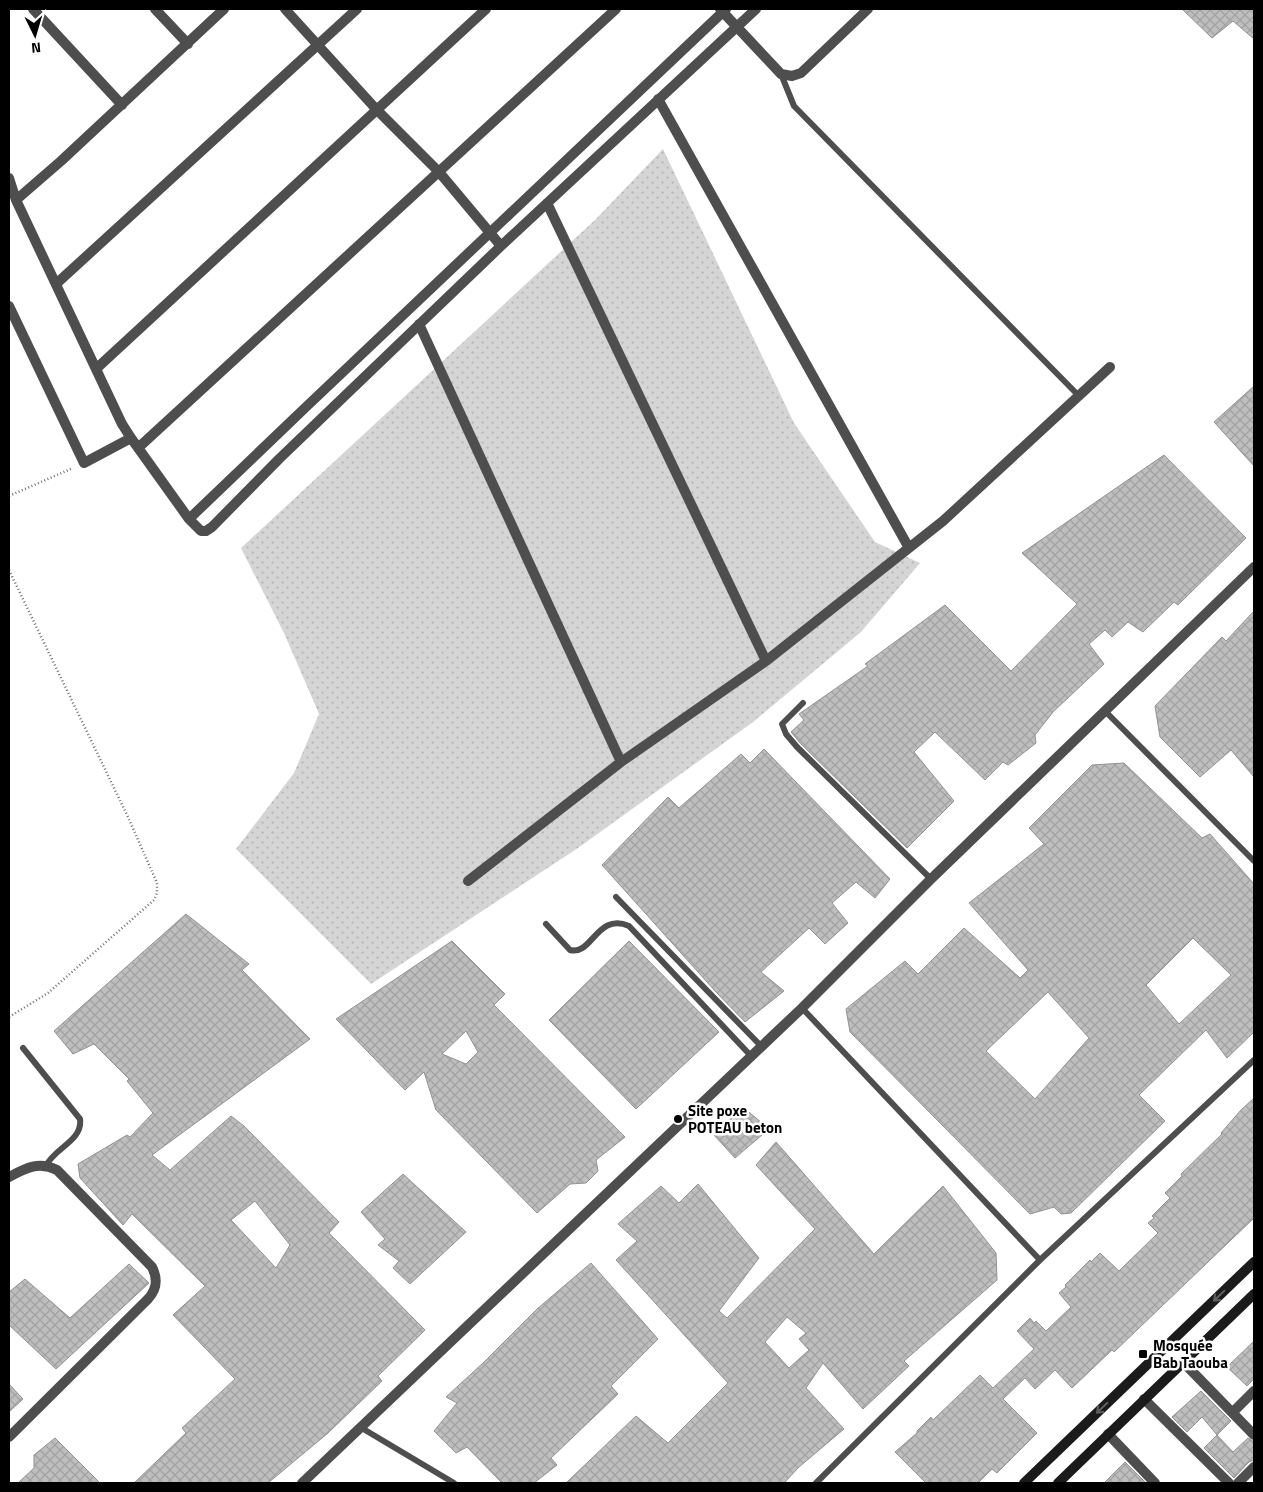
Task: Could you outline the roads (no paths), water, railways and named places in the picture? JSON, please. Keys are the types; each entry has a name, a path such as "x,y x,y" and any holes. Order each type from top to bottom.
{"main road":[{"path":"1024,1483 1254,1262"},
{"path":"1058,1483 1254,1295"}],"street":[{"path":"33,9 122,105"},
{"path":"155,9 188,44"},
{"path":"16,200 122,105 224,9"},
{"path":"285,9 376,109 439,172 501,246"},
{"path":"56,284 357,9"},
{"path":"97,368 486,9"},
{"path":"138,448 616,9"},
{"path":"9,178 16,200 122,424 189,519 201,531 206,531 212,528 279,459 501,246 756,9"},
{"path":"189,519 723,10 772,66 781,74 792,76 800,73 868,9"},
{"path":"658,99 909,548"},
{"path":"547,203 766,661"},
{"path":"9,306 84,463 131,438"},
{"path":"419,324 621,762"},
{"path":"468,881 621,762 766,661 943,521 1110,366"},
{"path":"302,1483 802,1008 931,879 1254,567"},
{"path":"9,1177 33,1166 46,1166 62,1174 152,1267 156,1276 156,1286 148,1299 9,1438"},
{"path":"1183,1362 1254,1435"},
{"path":"1233,1412 1254,1391"},
{"path":"1144,1399 1229,1483"},
{"path":"1108,1434 1155,1483"},
{"path":"1238,1483 1254,1468"}],"lane":[{"path":"781,74 794,106 1078,395"},
{"path":"802,703 782,724 786,734 931,879"},
{"path":"1105,711 1254,861"},
{"path":"616,897 761,1046"},
{"path":"546,924 570,950 574,951 581,949 605,926 618,922 629,926 751,1056"},
{"path":"802,1008 1040,1260"},
{"path":"24,1048 80,1119 81,1127 77,1134 53,1154 46,1166"},
{"path":"816,1483 1040,1260 1254,1060"},
{"path":"360,1427 454,1483"}],"place":[{"name":"Site poxe POTEAU beton","path":"678,1119"},
{"name":"Mosquée Bab Taouba","path":"1143,1354"}]}
